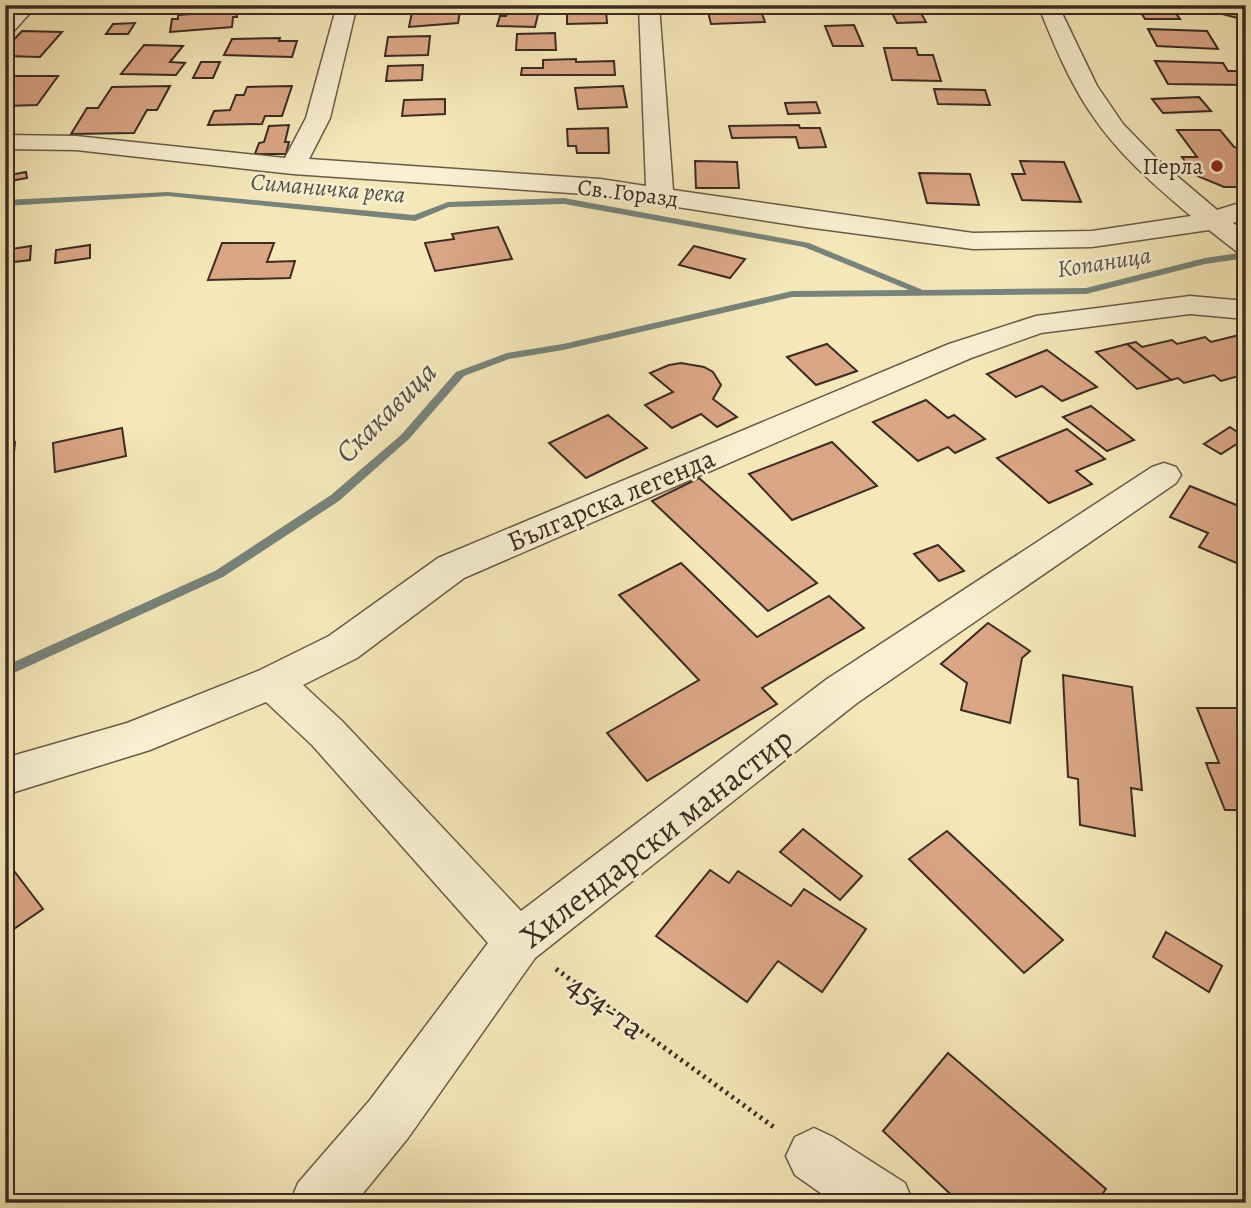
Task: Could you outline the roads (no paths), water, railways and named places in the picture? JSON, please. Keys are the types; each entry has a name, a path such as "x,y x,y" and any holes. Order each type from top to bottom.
{"street":[{"path":"5,29 27,5"},
{"path":"293,166 318,118 347,5"},
{"path":"649,5 660,196"},
{"path":"1048,5 1082,80 1102,113 1133,149 1231,234"},
{"name":"Св. Горазд","path":"5,142 76,143 293,166 600,187 806,219 973,241 1231,234 1246,209"},
{"name":"Българска легенда","path":"5,777 135,738 272,682 343,647 451,568 960,351 1036,325 1190,305 1246,310"},
{"name":"Хилендарски манастир","path":"318,1203 389,1119 518,942 842,691 1164,475"},
{"path":"272,682 327,733 518,942"},
{"path":"814,1156 885,1203"}],"waterway":[{"name":"Симаничка река","path":"5,203 168,194 415,218 448,205 564,201 806,245 919,291"},
{"name":"Скакавица","path":"5,672 219,574 335,498 405,437 460,374 507,356 563,347 792,294 1086,291 1205,261 1246,255"}],"place":[{"name":"Перла","path":"1217,166"}],"water label":[{"name":"Копаница","path":"1104,262"}]}
